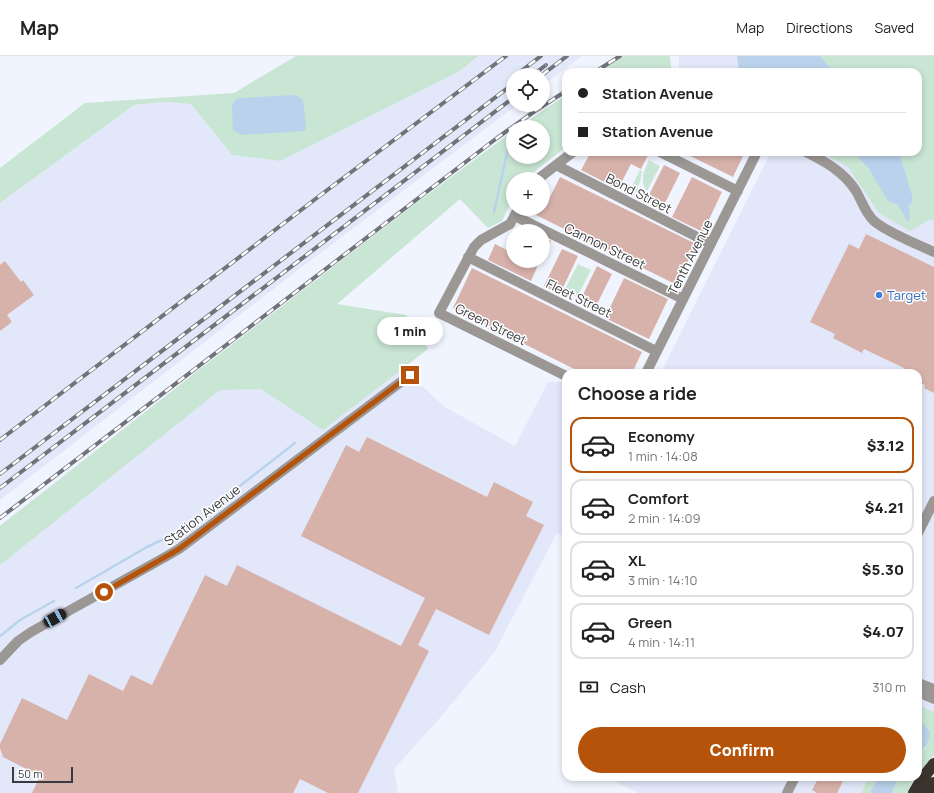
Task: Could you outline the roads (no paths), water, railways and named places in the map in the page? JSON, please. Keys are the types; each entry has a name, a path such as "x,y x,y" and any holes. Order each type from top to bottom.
{"highway":[{"path":"922,779 934,764"},
{"path":"914,793 921,781"},
{"path":"927,793 934,783"}],"street":[{"path":"547,172 568,156"},
{"path":"668,156 738,190"},
{"name":"Tenth Avenue","path":"648,369 755,156"},
{"path":"814,156 829,164 842,174 853,186 868,215 873,220 885,228 934,252"},
{"name":"Bond Street","path":"556,165 711,244"},
{"name":"Green Street","path":"514,216 507,226 481,240 474,247 439,313 562,374"},
{"name":"Cannon Street","path":"525,216 683,299"},
{"name":"Fleet Street","path":"468,257 656,351"},
{"name":"Station Avenue","path":"0,660 18,641 31,632 179,549 410,375"},
{"path":"922,525 934,501"},
{"path":"922,684 934,689"},
{"path":"922,694 934,698"},
{"path":"787,793 793,781"}],"water":[{"path":"737,56 820,56 830,68 739,68"},
{"path":"292,95 298,96 303,100 306,128 304,131 241,135 233,130 232,106 234,101 239,98"},
{"path":"857,156 900,156 912,195 912,202 909,206 910,220 907,221 898,205 888,201 869,169"},
{"path":"922,723 930,732 927,744 922,750"},
{"path":"876,781 897,781 892,793 870,793"}],"waterway":[{"path":"494,212 506,158"},
{"path":"205,513 295,443"},
{"path":"76,588 147,547 162,540 172,540"},
{"path":"0,636 20,620 54,601"}],"railway":[{"path":"0,440 322,194 506,56"},
{"path":"525,68 541,56"},
{"path":"550,69 567,56"},
{"path":"601,68 620,56"},
{"path":"542,68 546,65"},
{"path":"0,474 506,89"},
{"path":"0,518 497,138 562,94"},
{"path":"0,488 506,103"}],"place":[{"name":"Target","path":"879,295"}]}
